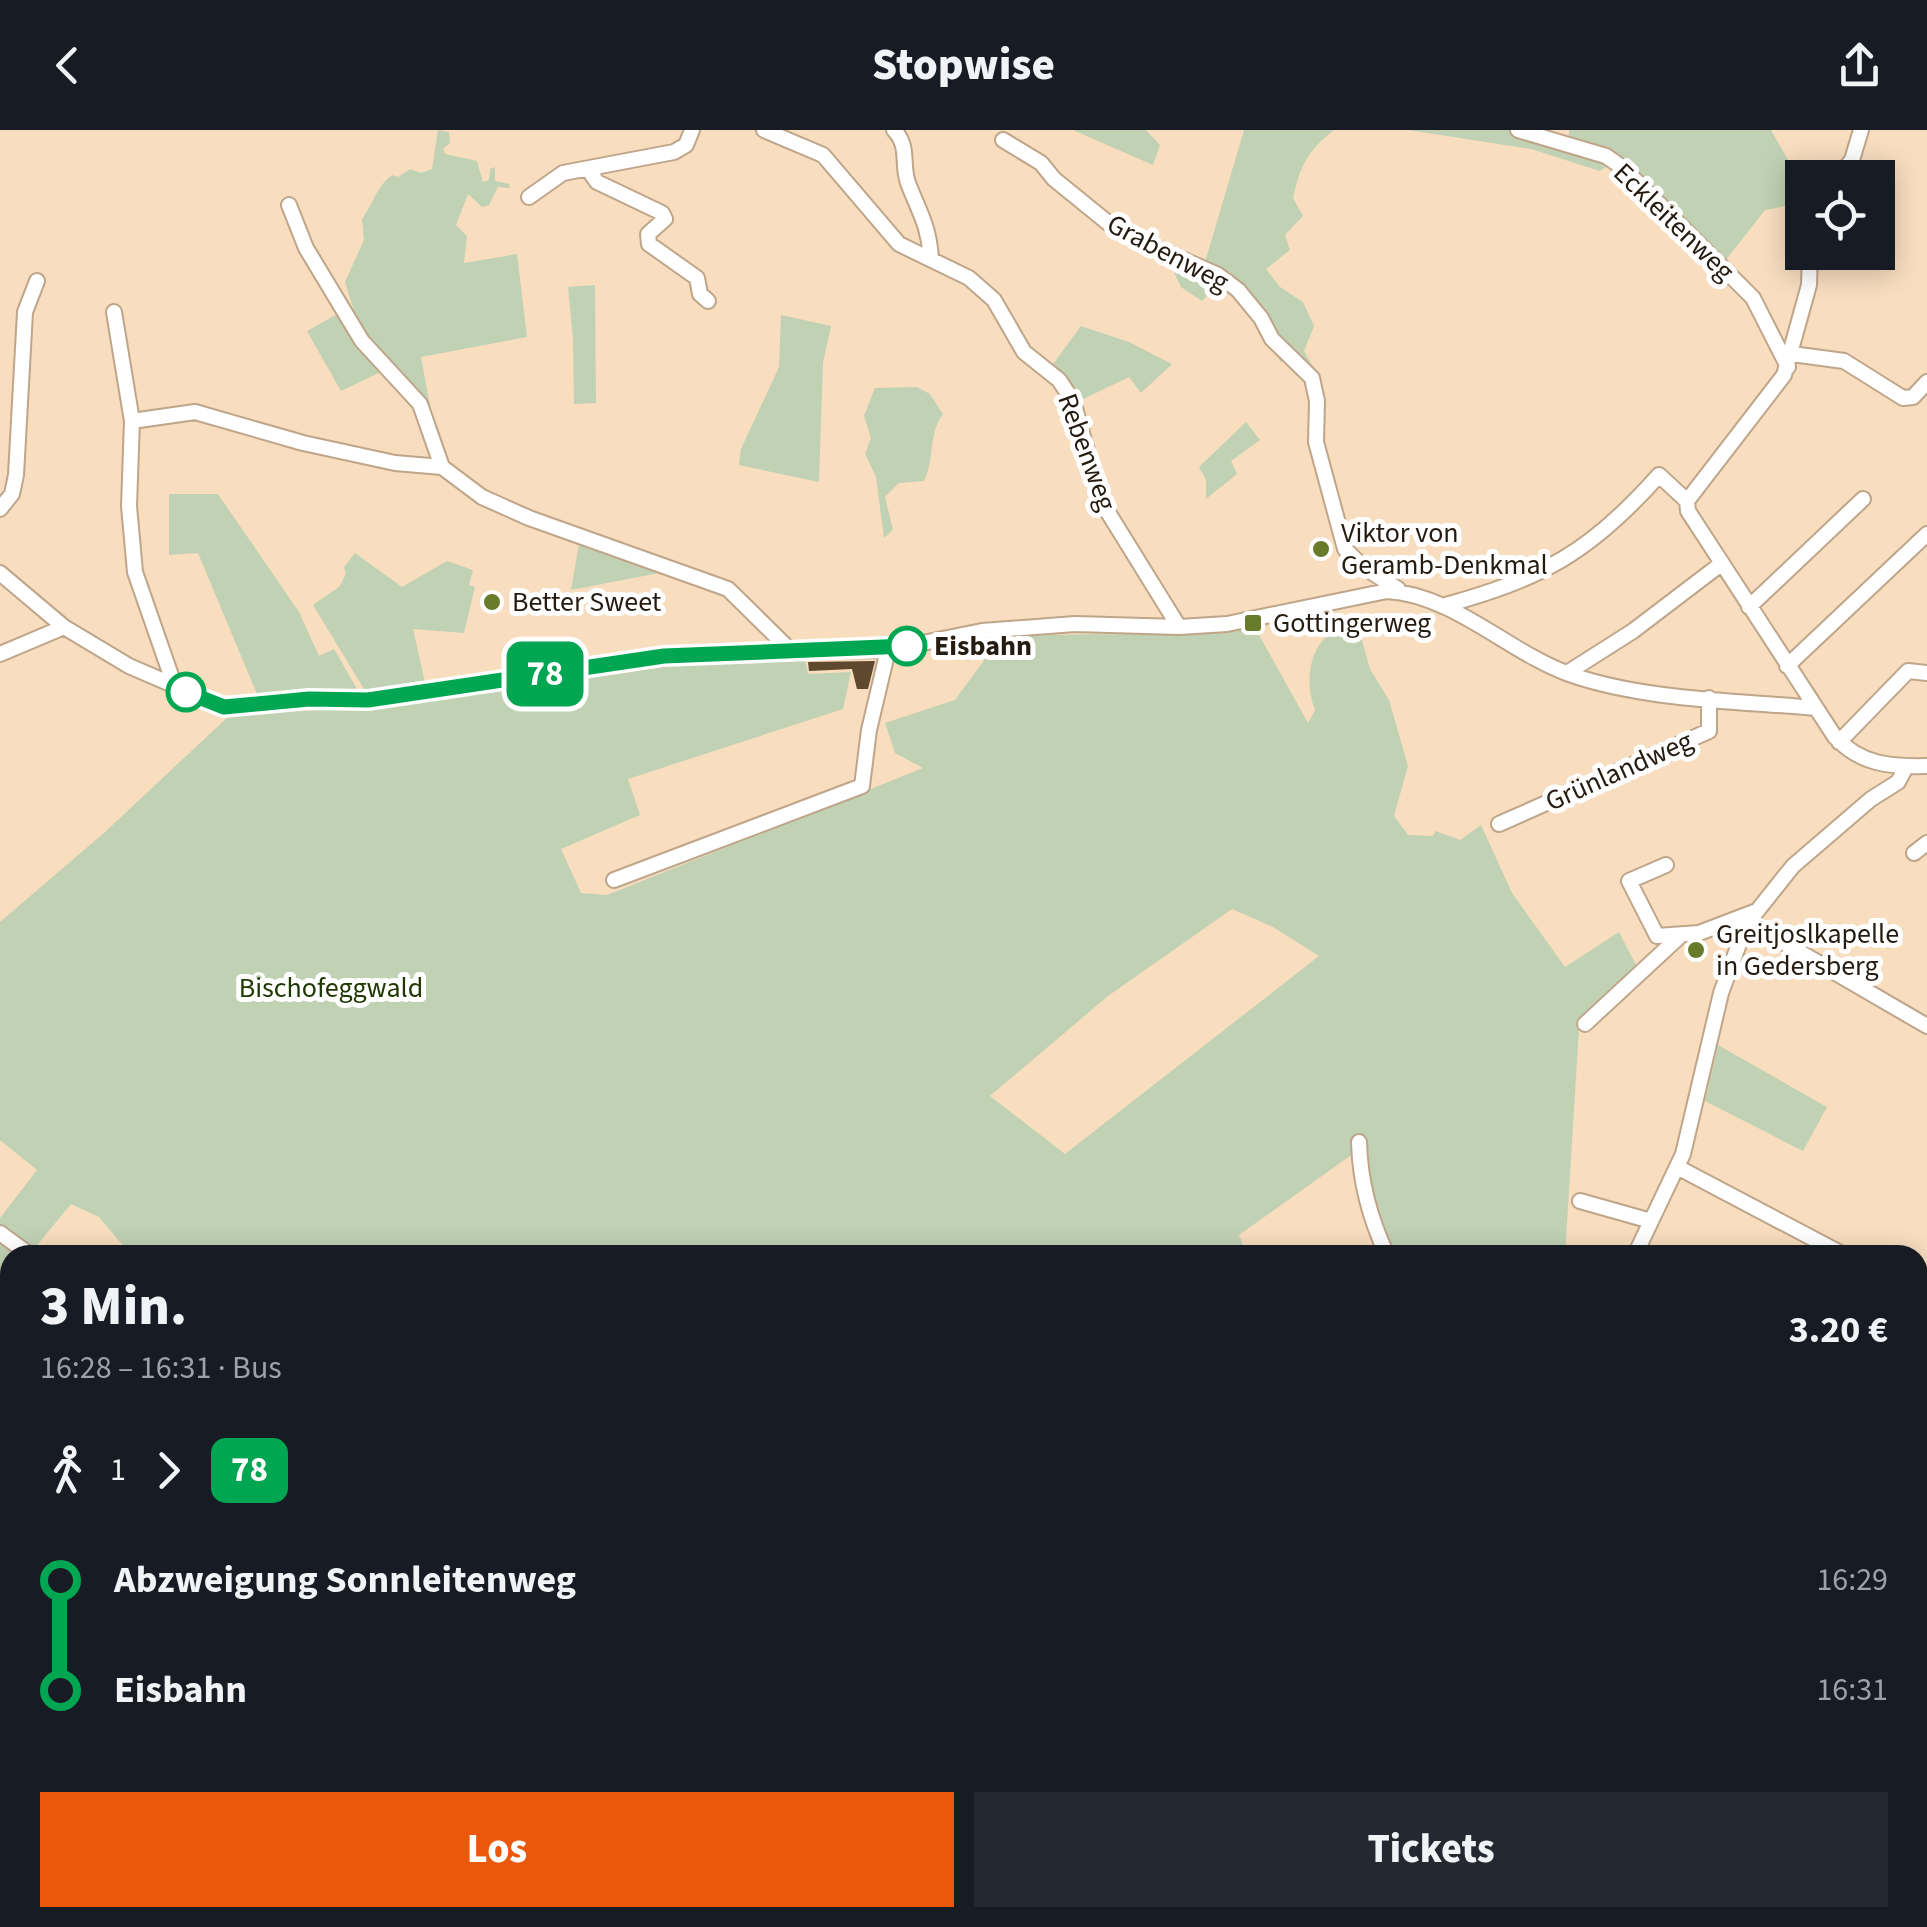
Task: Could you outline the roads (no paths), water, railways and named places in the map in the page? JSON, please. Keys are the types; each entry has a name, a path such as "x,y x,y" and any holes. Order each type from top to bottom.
{"street":[{"path":"528,198 563,173 674,152 686,145 692,130"},
{"name":"Rebenweg","path":"764,130 823,155 890,236 980,286 994,300 1024,352 1067,390 1076,408 1084,451 1101,502 1179,627"},
{"path":"894,130 906,147 907,180 925,216 930,259"},
{"name":"Eckleitenweg","path":"1518,130 1606,156 1623,168 1753,298 1790,360"},
{"path":"1850,160 1856,151 1860,130"},
{"name":"Grabenweg","path":"1002,140 1041,162 1054,179 1118,232 1224,278 1238,290 1272,339 1312,378 1317,401 1316,442 1346,549 1362,566 1402,592"},
{"path":"596,168 592,175 597,182 662,214 664,222 648,234 649,244 698,278 700,294 708,300"},
{"path":"289,206 306,248 362,341 420,404 442,467"},
{"path":"1687,501 1778,386 1790,360 1809,270"},
{"path":"0,509 12,494 16,475 25,312 37,281"},
{"path":"114,312 132,421 130,506 135,572 175,687"},
{"path":"1790,360 1844,361 1902,398 1913,397 1927,382"},
{"path":"132,421 195,412 394,464 442,467 482,497 528,518 728,589 792,652"},
{"path":"1442,606 1516,583 1580,551 1610,528 1659,475 1687,501 1688,511 1721,564 1839,742 1861,759 1927,766"},
{"path":"1749,607 1863,499"},
{"path":"1787,666 1927,534"},
{"path":"1566,673 1634,631 1721,564"},
{"path":"0,572 64,628 129,666 224,707 309,699 368,700 664,656 888,650 982,631 1043,626 1179,627 1235,623 1364,594 1402,592 1442,606 1566,673 1608,684 1814,708"},
{"path":"0,654 64,628"},
{"path":"614,880 862,786 869,730 888,650"},
{"path":"1839,742 1908,671 1927,672"},
{"name":"Grünlandweg","path":"1499,824 1709,730 1710,698"},
{"path":"1640,1245 1679,1168 1721,993 1751,917 1793,866 1871,799 1898,782 1906,766"},
{"path":"1914,853 1927,843"},
{"path":"1666,865 1629,881 1657,936 1680,936 1751,917 1927,1026"},
{"path":"1585,1024 1680,936"},
{"path":"1359,1142 1360,1171 1369,1212 1384,1245"},
{"path":"1679,1168 1825,1245"},
{"path":"1580,1201 1651,1221"}],"place":[{"name":"Viktor von Geramb-Denkmal","path":"1321,549"},
{"name":"Better Sweet","path":"492,602"},
{"name":"Gottingerweg","path":"1253,623"},
{"name":"Eisbahn","path":"907,646"},
{"name":"Greitjoslkapelle in Gedersberg","path":"1696,950"}],"park label":[{"name":"Bischofeggwald","path":"331,988"}]}
